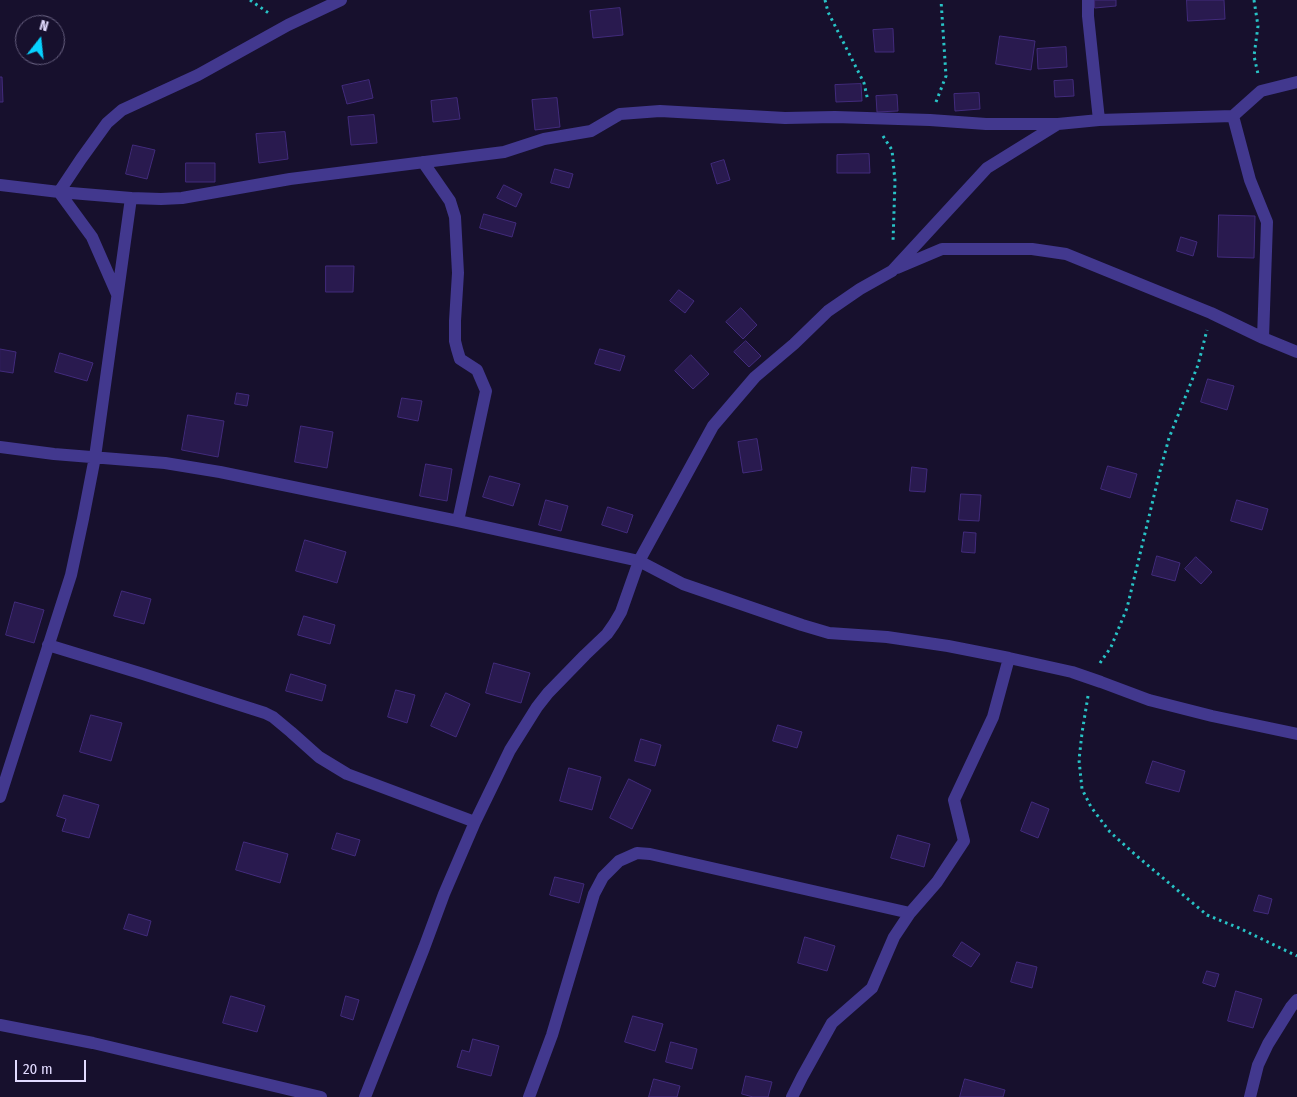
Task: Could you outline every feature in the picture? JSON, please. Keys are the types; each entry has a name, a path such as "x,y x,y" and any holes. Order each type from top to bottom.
{"street":[{"path":"59,192 106,123 122,110 198,75 288,25 341,0"},
{"path":"1088,0 1098,120"},
{"path":"0,185 131,198 182,198 290,179 504,152 544,139 591,131 620,114 660,111 785,118 834,117 986,124 1058,124 1098,120 1233,116 1261,91 1297,82"},
{"path":"1233,116 1250,180 1267,222 1263,338"},
{"path":"892,270 987,168 1058,124"},
{"path":"423,162 450,201 455,217 458,273 455,321 457,349 460,358 477,370 486,391 458,522"},
{"path":"59,192 92,237 118,296"},
{"path":"0,797 71,575 95,457 131,198"},
{"path":"365,1097 444,894 475,822 510,750 537,707 614,624 621,612 639,561 701,445 717,420 755,377 794,344 828,311 892,270 942,249 1032,249 1066,254 1211,313 1297,352"},
{"path":"0,447 54,454 165,463 220,472 639,561 684,584 829,633 887,637 1009,658 1072,672 1149,700 1297,734"},
{"path":"48,645 265,713 273,717 319,757 347,774 475,822"},
{"path":"792,1097 832,1023 872,988 894,936 910,913 937,882 964,840 954,800 993,718 1009,658"},
{"path":"530,1097 552,1035 594,894 603,877 619,861 637,853 650,854 910,913"},
{"path":"1250,1097 1258,1065 1268,1044 1297,1000"},
{"path":"0,1025 93,1042 321,1097"}],"path":[{"path":"930,120 946,76 940,0"},
{"path":"1254,0 1258,26 1254,56 1261,91"},
{"path":"1211,313 1198,365 1169,438 1127,608 1111,647 1090,678 1079,760 1082,789 1091,807 1110,832 1207,915 1297,956"}],"building":[{"path":"1095,0 1116,0 1116,6 1095,8"},
{"path":"1187,0 1224,0 1225,19 1188,21"},
{"path":"620,8 623,35 593,38 590,11"},
{"path":"893,29 894,52 875,52 873,30"},
{"path":"1000,36 1035,41 1031,70 996,64"},
{"path":"1066,47 1067,67 1038,69 1037,49"},
{"path":"0,77 2,77 3,102 0,102"},
{"path":"369,80 373,98 347,104 342,86"},
{"path":"1073,80 1074,96 1055,97 1054,81"},
{"path":"861,84 862,101 836,102 835,85"},
{"path":"979,93 980,109 955,111 954,94"},
{"path":"897,95 898,111 877,112 876,96"},
{"path":"457,98 460,119 433,122 431,101"},
{"path":"557,98 560,127 535,130 532,100"},
{"path":"374,115 377,143 351,145 348,117"},
{"path":"285,132 288,159 259,163 256,134"},
{"path":"133,145 155,150 147,179 126,174"},
{"path":"869,154 870,173 837,173 837,155"},
{"path":"724,160 730,180 717,184 711,164"},
{"path":"186,163 215,163 215,182 186,182"},
{"path":"555,169 573,174 569,188 551,183"},
{"path":"504,185 522,194 516,207 497,198"},
{"path":"484,214 516,223 512,237 480,228"},
{"path":"1219,215 1255,216 1254,258 1218,257"},
{"path":"1181,237 1197,242 1193,256 1177,251"},
{"path":"326,266 354,266 353,292 326,292"},
{"path":"679,290 694,301 685,313 670,301"},
{"path":"741,308 757,325 743,339 726,322"},
{"path":"746,341 761,356 749,367 734,352"},
{"path":"0,349 16,352 13,373 0,371"},
{"path":"600,349 625,356 620,371 595,364"},
{"path":"60,353 93,363 87,381 55,372"},
{"path":"691,355 709,374 693,389 675,371"},
{"path":"1208,379 1234,386 1227,410 1201,402"},
{"path":"237,393 249,395 247,406 235,404"},
{"path":"402,398 422,401 418,421 398,417"},
{"path":"188,415 224,421 218,457 182,450"},
{"path":"301,426 333,432 327,468 295,462"},
{"path":"757,439 762,470 743,473 738,442"},
{"path":"426,464 452,469 447,501 420,496"},
{"path":"1108,466 1137,474 1130,498 1101,489"},
{"path":"912,467 927,469 925,492 910,491"},
{"path":"490,476 520,484 513,506 483,497"},
{"path":"961,494 981,495 979,521 959,520"},
{"path":"546,500 568,506 561,531 539,525"},
{"path":"1237,500 1268,509 1262,530 1231,521"},
{"path":"608,507 633,515 627,533 602,525"},
{"path":"964,532 976,533 975,553 962,552"},
{"path":"305,540 346,552 337,583 296,571"},
{"path":"1157,556 1180,563 1175,581 1152,575"},
{"path":"1196,557 1212,572 1201,584 1185,569"},
{"path":"122,591 151,599 144,624 114,616"},
{"path":"15,602 44,610 34,643 6,635"},
{"path":"304,616 335,625 330,644 298,635"},
{"path":"494,663 530,673 521,703 486,693"},
{"path":"291,674 326,685 322,701 286,691"},
{"path":"396,690 415,695 407,723 388,717"},
{"path":"446,693 470,704 456,737 431,726"},
{"path":"91,715 122,723 111,761 80,752"},
{"path":"778,725 802,732 797,748 773,741"},
{"path":"641,739 661,745 655,766 635,761"},
{"path":"1153,761 1185,771 1179,792 1146,783"},
{"path":"569,768 601,777 592,810 560,801"},
{"path":"629,779 651,790 632,829 610,818"},
{"path":"64,795 99,805 89,838 62,831 66,819 57,816"},
{"path":"1032,802 1049,809 1038,838 1021,831"},
{"path":"337,833 360,840 355,856 332,849"},
{"path":"898,835 930,844 924,867 891,858"},
{"path":"244,842 288,854 280,883 236,870"},
{"path":"555,877 584,884 579,903 550,895"},
{"path":"1259,895 1272,899 1268,914 1254,911"},
{"path":"129,914 151,921 147,936 124,929"},
{"path":"805,937 835,946 827,971 798,963"},
{"path":"962,942 980,954 971,967 953,956"},
{"path":"1017,962 1037,967 1032,988 1011,982"},
{"path":"1207,971 1219,974 1215,987 1203,983"},
{"path":"1236,991 1262,999 1253,1028 1228,1021"},
{"path":"231,996 265,1006 257,1032 223,1023"},
{"path":"346,996 359,1000 353,1020 341,1016"},
{"path":"633,1016 663,1024 655,1051 625,1042"},
{"path":"473,1039 499,1046 491,1076 457,1067 462,1050 469,1052"},
{"path":"671,1042 697,1049 692,1069 666,1062"},
{"path":"746,1076 772,1082 768,1097 753,1097 742,1094"},
{"path":"654,1079 680,1086 677,1097 649,1097"},
{"path":"965,1079 1005,1090 1003,1097 960,1097"}]}
